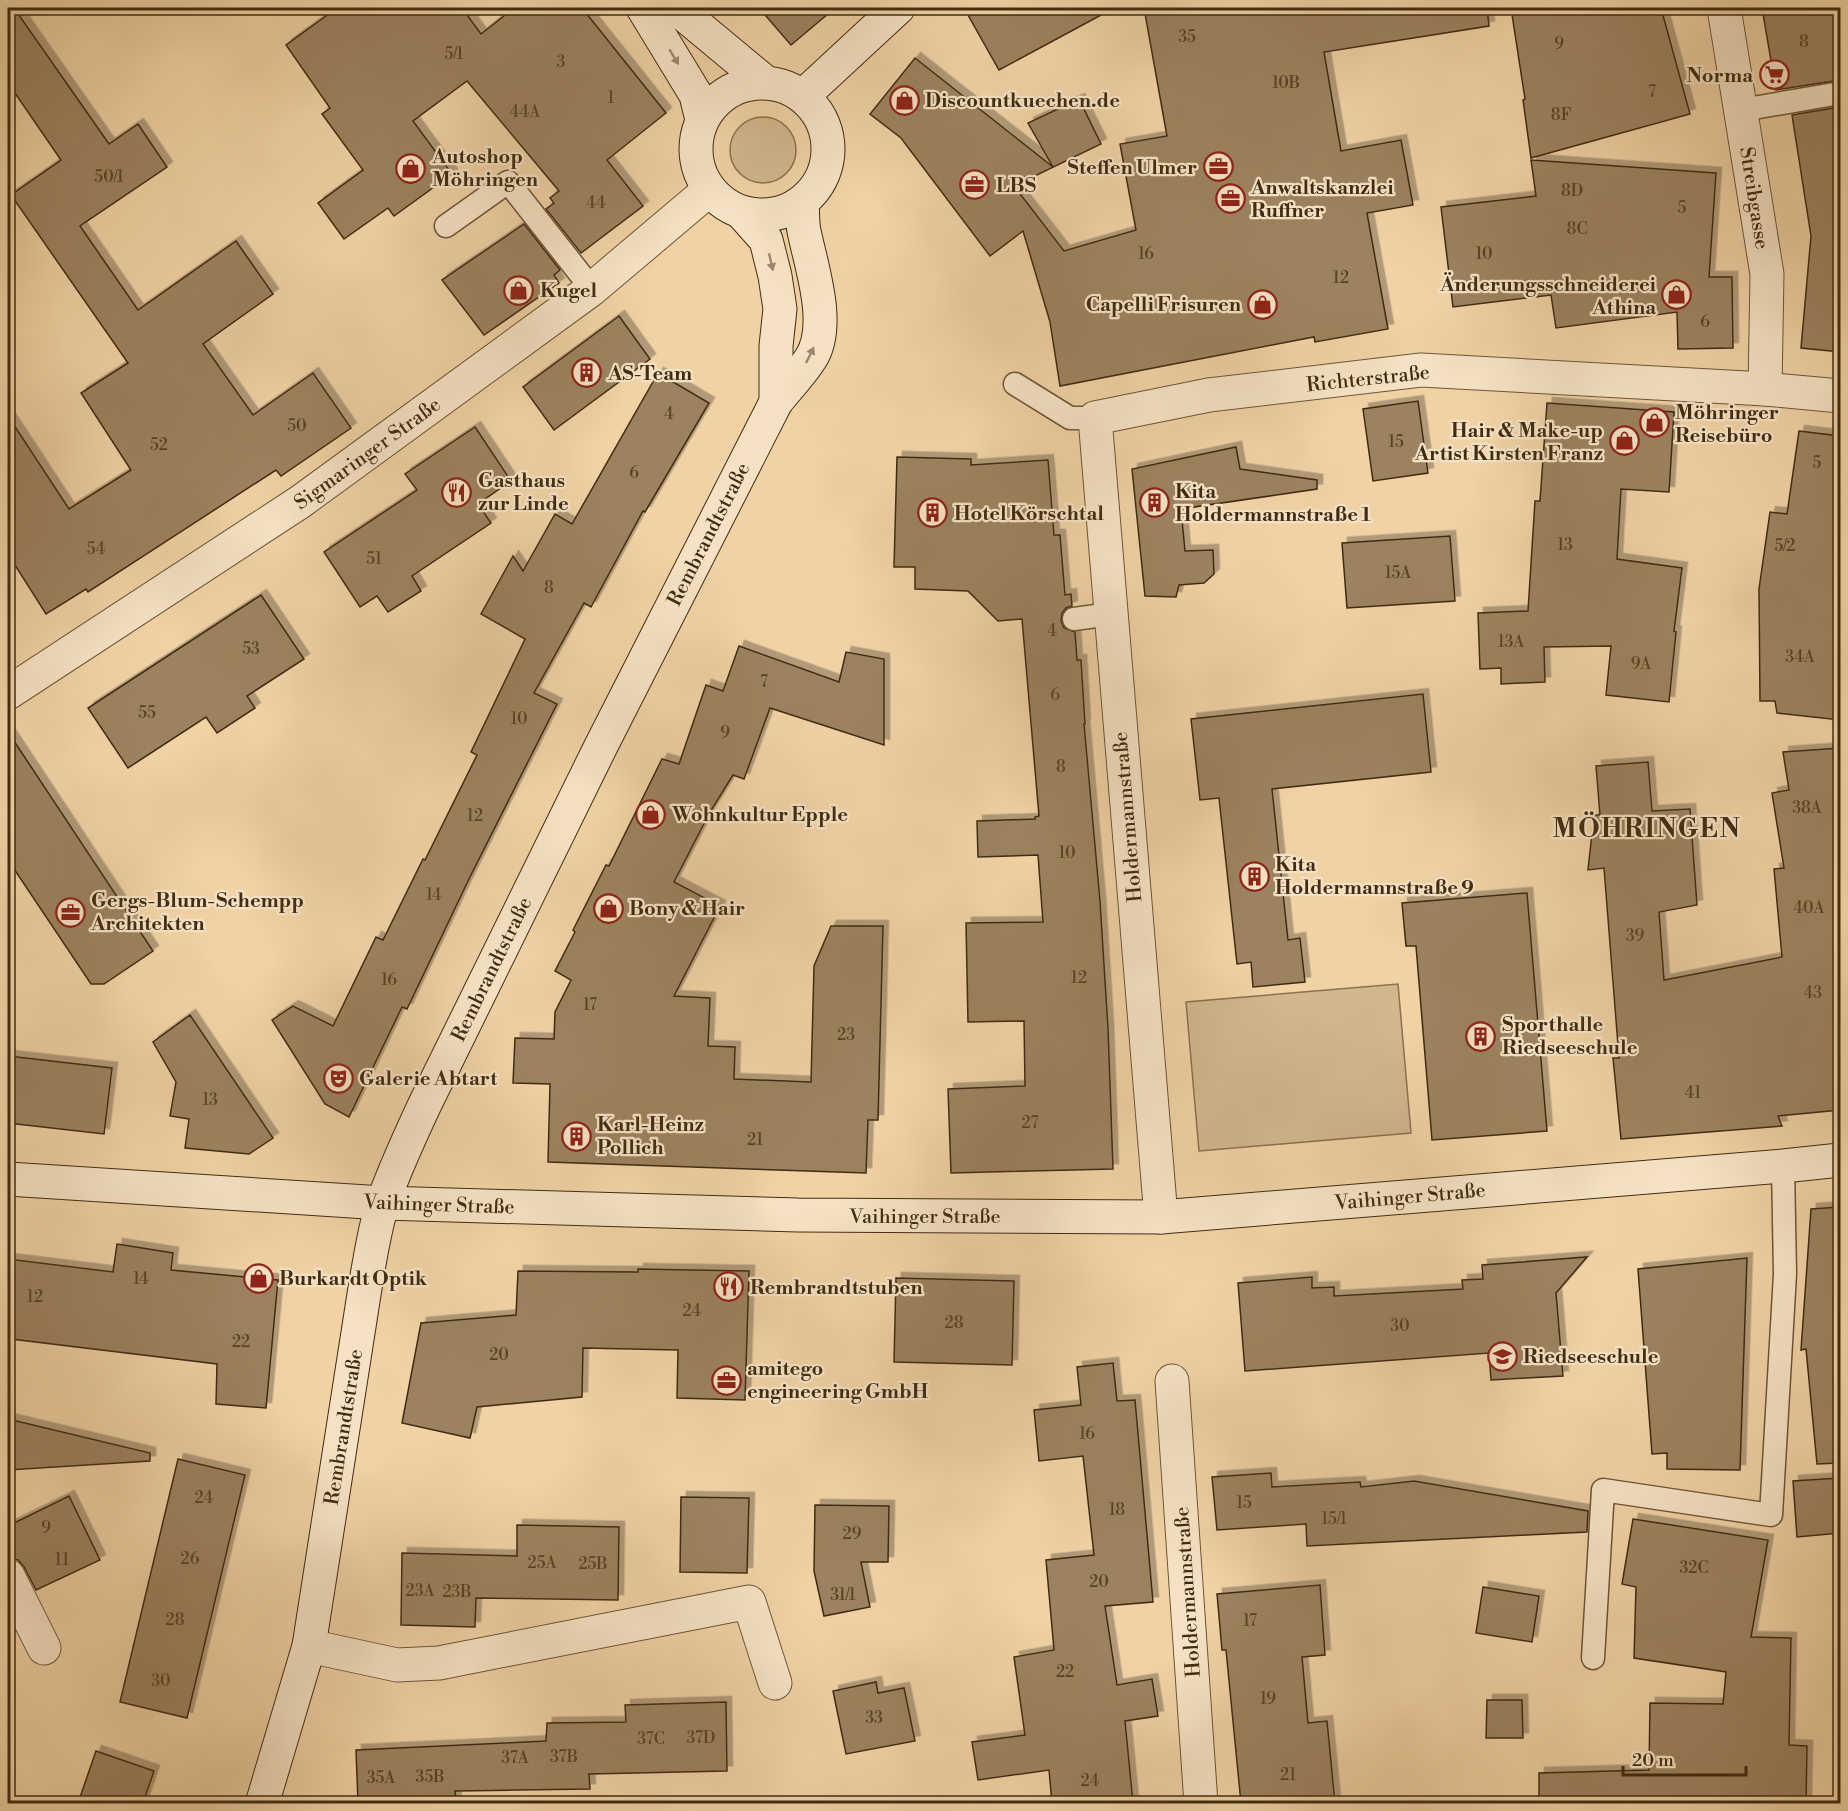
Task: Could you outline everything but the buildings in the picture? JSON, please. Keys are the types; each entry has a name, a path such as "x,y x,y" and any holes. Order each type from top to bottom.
{"street":[{"path":"643,8 696,95 702,120"},
{"path":"676,8 765,82"},
{"path":"803,96 897,8"},
{"name":"Streibgasse","path":"1724,8 1767,274 1765,389"},
{"path":"765,82 785,86 803,96 818,112 827,132 829,153 825,175 813,193 802,203 783,213 763,216 742,213 723,204 709,189 700,173 695,156 696,137 702,120 713,104 728,92 746,85 765,82"},
{"name":"Sigmaringer Straße","path":"8,693 300,502 592,289 709,189"},
{"name":"Rembrandtstraße","path":"262,1803 309,1646 365,1288 373,1241 383,1203 425,1104 600,748 776,402 812,357 819,332 820,306 804,228 802,203"},
{"name":"Rembrandtstraße","path":"742,213 766,240 780,309 776,346 776,402"},
{"name":"Richterstraße","path":"1095,418 1209,395 1420,370 1765,389 1840,396"},
{"name":"Holdermannstraße","path":"1095,418 1161,1217"},
{"name":"Vaihinger Straße","path":"8,1179 383,1203 789,1215 1161,1217 1840,1160"},
{"name":"Holdermannstraße","path":"1172,1381 1202,1803"},
{"path":"8,1576 44,1648"},
{"path":"309,1646 397,1665 439,1663 749,1602 775,1683"}],"lane":[{"path":"1742,110 1840,93"},
{"path":"446,226 508,182 592,289"},
{"name":"Richterstraße","path":"1015,384 1070,418 1095,418"},
{"path":"1074,619 1111,614"},
{"path":"1593,1658 1603,1490 1771,1515 1785,1274 1783,1166"}],"shaded area":[{"path":"763,117 776,120 786,127 793,137 796,150 793,163 786,173 776,180 763,183 750,180 740,173 733,163 730,150 733,137 740,127 750,120"},
{"path":"1398,984 1411,1133 1199,1151 1186,1002"}],"place":[{"name":"Norma","path":"1774,75"},
{"name":"Discountkuechen.de","path":"904,100"},
{"name":"Steffen Ulmer","path":"1218,167"},
{"name":"Autoshop Möhringen","path":"411,168"},
{"name":"LBS","path":"975,185"},
{"name":"Anwaltskanzlei Ruffner","path":"1230,199"},
{"name":"Kugel","path":"519,290"},
{"name":"Änderungsschneiderei Athina","path":"1677,295"},
{"name":"Capelli Frisuren","path":"1262,304"},
{"name":"AS-Team","path":"587,373"},
{"name":"Möhringer Reisebüro","path":"1654,423"},
{"name":"Hair & Make-up Artist Kirsten Franz","path":"1624,441"},
{"name":"Gasthaus zur Linde","path":"457,492"},
{"name":"Kita Holdermannstraße 1","path":"1154,503"},
{"name":"Hotel Körschtal","path":"933,513"},
{"name":"Wohnkultur Epple","path":"651,814"},
{"name":"Kita Holdermannstraße 9","path":"1254,876"},
{"name":"Bony & Hair","path":"608,908"},
{"name":"Gergs-Blum-Schempp Architekten","path":"70,912"},
{"name":"Sporthalle Riedseeschule","path":"1481,1036"},
{"name":"Galerie Abtart","path":"338,1078"},
{"name":"Karl-Heinz Pollich","path":"576,1136"},
{"name":"Burkardt Optik","path":"258,1278"},
{"name":"Rembrandtstuben","path":"729,1287"},
{"name":"Riedseeschule","path":"1502,1356"},
{"name":"amitego engineering GmbH","path":"726,1380"}],"district":[{"name":"MÖHRINGEN","path":"1647,828"}]}
